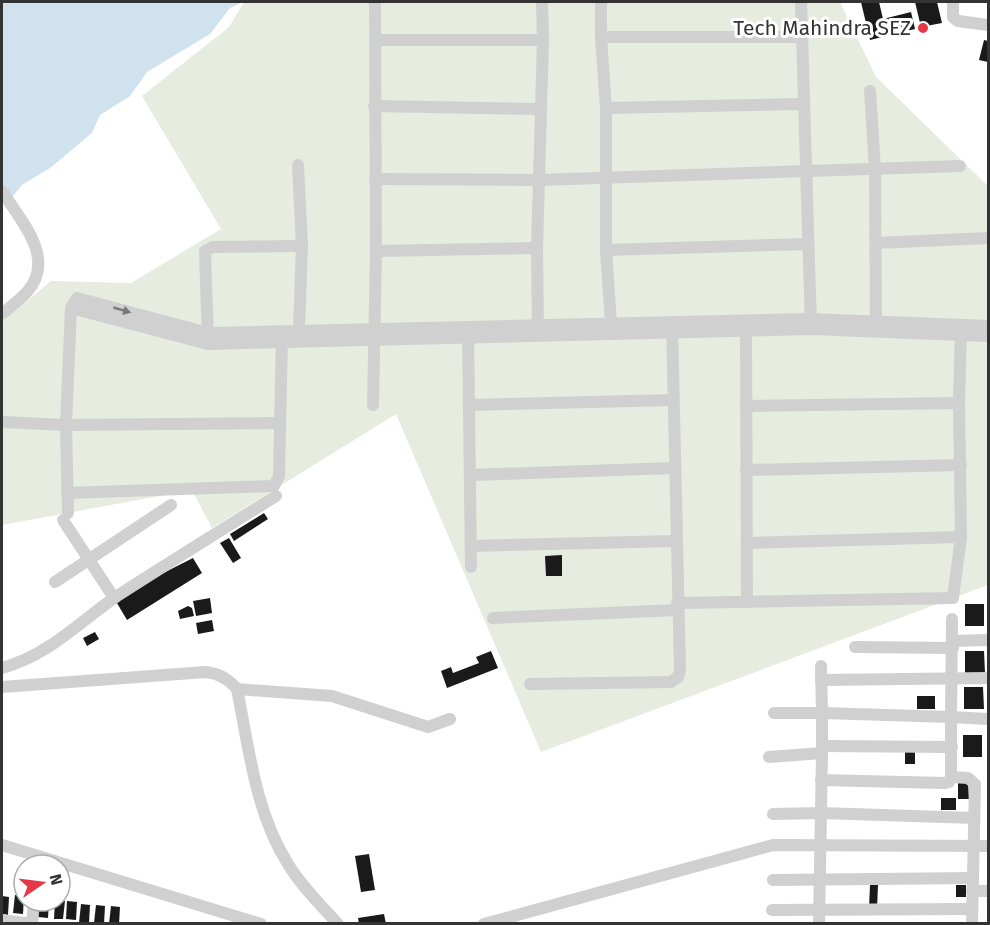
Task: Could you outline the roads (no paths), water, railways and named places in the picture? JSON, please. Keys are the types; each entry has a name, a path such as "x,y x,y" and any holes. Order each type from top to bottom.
{"street":[{"path":"373,405 372,334 376,251 375,2"},
{"path":"538,330 537,248 542,2"},
{"path":"602,2 609,329"},
{"path":"801,2 802,104 811,324"},
{"path":"953,2 953,17 958,21 988,25"},
{"path":"601,38 801,37"},
{"path":"376,40 543,40"},
{"path":"870,91 875,168 876,326"},
{"path":"606,108 802,104"},
{"path":"374,106 539,109"},
{"path":"298,165 302,246 299,331"},
{"path":"375,179 539,180 960,166"},
{"path":"2,191 35,243 39,258 36,278 27,292 3,310"},
{"path":"876,243 988,238"},
{"path":"606,250 807,244"},
{"path":"208,339 205,251 213,247 302,246"},
{"path":"376,251 537,248"},
{"path":"114,598 90,561 66,516 70,308 73,301 81,298 208,339 811,324 961,330 988,336"},
{"path":"746,326 747,602"},
{"path":"961,330 988,326"},
{"path":"530,684 671,682 678,677 680,670 672,327"},
{"path":"493,618 747,602 953,598 961,537 959,403 961,330"},
{"path":"281,336 299,331 372,334"},
{"path":"468,332 471,567"},
{"path":"67,493 274,486 279,476 281,336"},
{"path":"469,405 673,400"},
{"path":"746,406 959,403"},
{"path":"2,422 66,425 279,423"},
{"path":"746,470 961,465"},
{"path":"470,475 674,468"},
{"path":"2,668 19,663 57,644 114,598 276,496"},
{"path":"55,582 90,561 171,505"},
{"path":"747,543 961,537"},
{"path":"471,546 676,542"},
{"path":"821,780 945,783 951,777 952,619"},
{"path":"855,647 953,644 988,640"},
{"path":"820,918 821,666"},
{"path":"2,687 206,672 218,674 237,689 332,696 428,727 436,726 450,718"},
{"path":"821,680 988,678"},
{"path":"237,689 259,799 265,816 287,864 338,924"},
{"path":"774,713 988,718"},
{"path":"769,757 822,749 952,747"},
{"path":"951,777 973,780 972,924"},
{"path":"974,804 988,804"},
{"path":"773,814 821,813 974,818"},
{"path":"484,924 773,844 988,846"},
{"path":"2,845 261,924"},
{"path":"773,880 820,879 972,885 988,891"},
{"path":"772,910 820,918 972,909"},
{"path":"2,920 32,924 33,913"}],"water":[{"path":"2,2 243,2 230,8 210,34 147,72 130,96 100,115 92,133 50,168 22,185 8,202 2,191"}],"place":[{"name":"Tech Mahindra SEZ","path":"923,28"}]}
